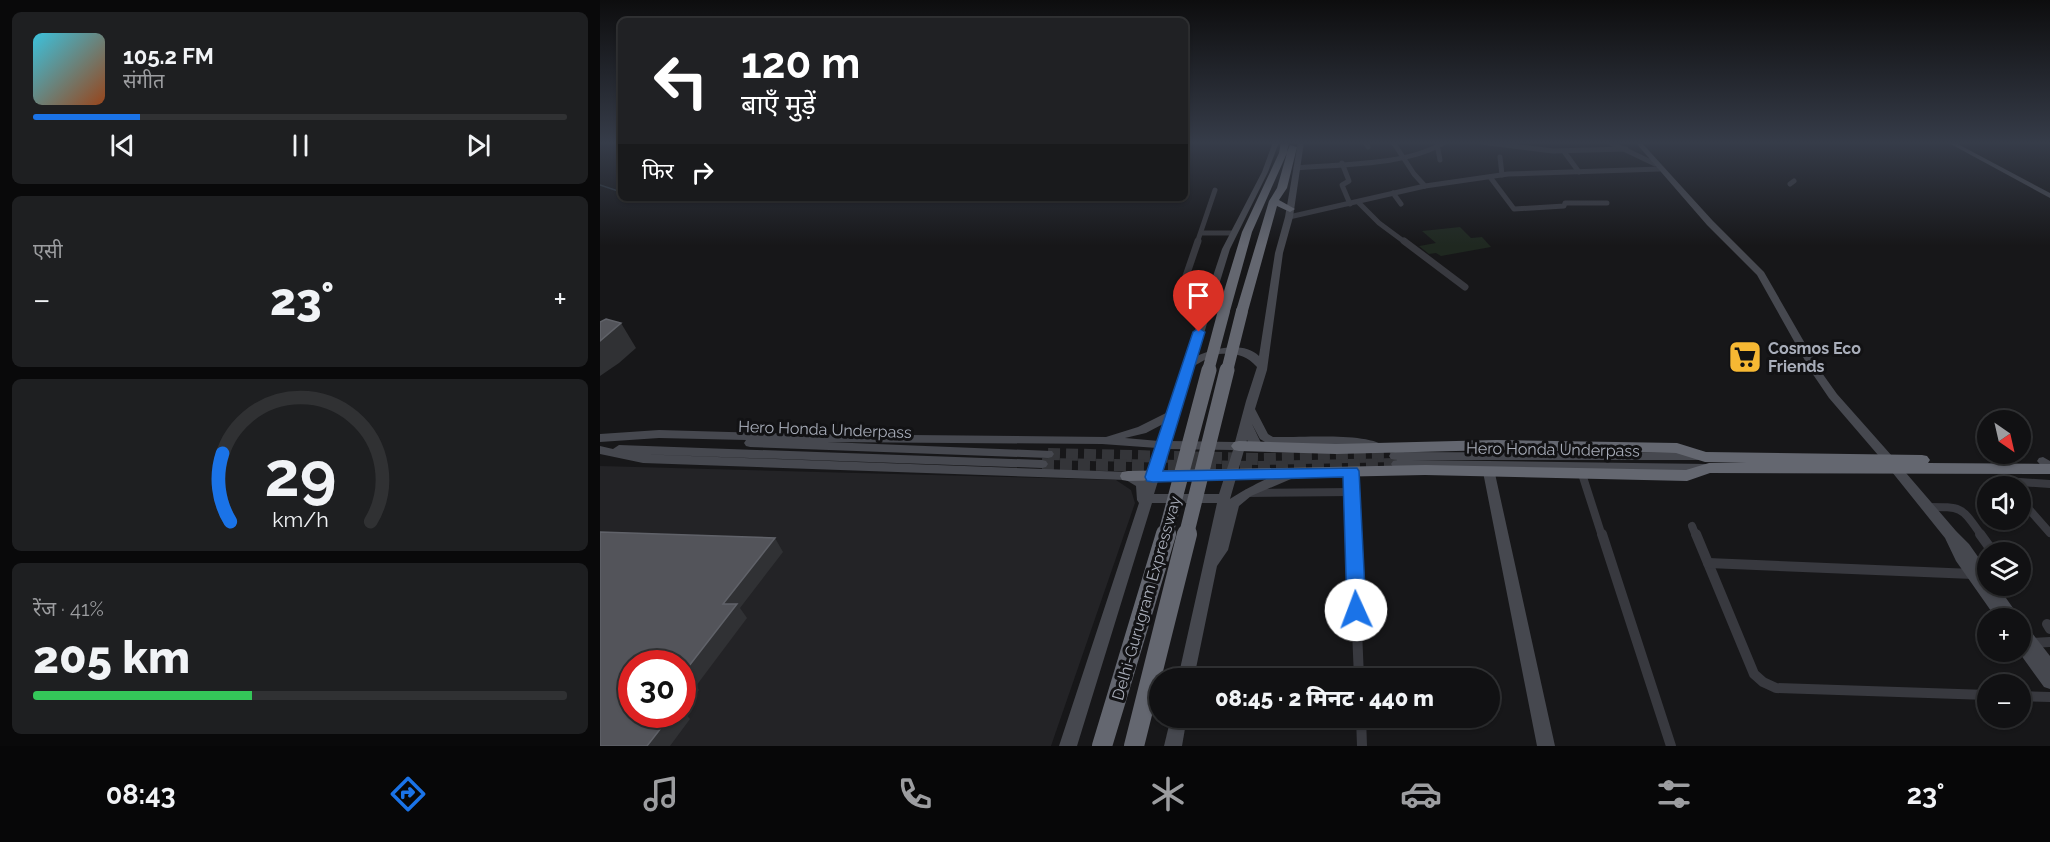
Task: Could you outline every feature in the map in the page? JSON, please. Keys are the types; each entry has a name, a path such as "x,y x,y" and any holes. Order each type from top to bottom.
{"highway":[{"name":"Delhi-Gurugram Expressway","path":"1134,746 1242,311 1272,209 1285,177"},
{"path":"1254,195 1268,178"},
{"name":"Delhi-Gurugram Expressway","path":"1102,746 1170,521 1224,311 1247,232 1268,178"},
{"path":"1272,209 1289,213"},
{"path":"1239,446 1326,449 1391,456 1496,445 1677,448 1707,462 2048,465"},
{"path":"1128,476 1351,471 1687,476 1707,462"},
{"path":"1892,464 1991,467 2048,465"}],"main road":[{"path":"1188,668 1224,498 1262,366 1279,252 1289,213 1295,177"},
{"path":"1667,177 1761,274 1817,373 1833,396 1951,535 1956,548 1977,573"},
{"path":"2014,177 2050,196"},
{"path":"1068,746 1226,249 1254,195 1268,178"},
{"path":"1189,365 1218,350 1252,355 1262,366"},
{"name":"Hero Honda Underpass","path":"1249,409 1264,436 1270,441 1360,442 1375,444 1391,456 1707,462"},
{"path":"1102,440 1142,430 1172,415"},
{"path":"1246,425 1257,447"},
{"path":"600,438 659,434 1102,440 1163,445 1239,446"},
{"name":"Hero Honda Underpass","path":"600,438 1045,459 600,449"},
{"path":"600,449 644,459 1128,476 1142,484 1145,502"},
{"path":"1489,472 1546,746"},
{"path":"1210,565 1221,550 1230,509 1247,493 1294,473"},
{"path":"1145,502 1224,498"},
{"path":"1996,596 2005,608"},
{"path":"2031,647 2050,668"},
{"path":"2031,650 2050,682"},
{"path":"1173,746 1177,728"}],"street":[{"path":"1347,177 1349,181 1342,185 1350,204"},
{"path":"1417,177 1425,186"},
{"path":"1289,213 1350,204 1425,186 1491,177 1514,209 1564,206 1565,203 1606,203"},
{"path":"1185,279 1215,190"},
{"path":"1393,193 1401,204"},
{"path":"1358,202 1379,223 1466,287"},
{"path":"1202,233 1234,233"},
{"path":"1991,467 1999,476"},
{"path":"1351,471 1359,668"},
{"path":"1582,474 1671,746"},
{"path":"2031,484 2050,484"},
{"path":"1247,493 1352,492"},
{"path":"1928,507 1953,507 1963,510 1986,542"},
{"path":"2031,511 2050,533"},
{"path":"1692,526 1754,674 1762,682 1776,688 1977,695"},
{"path":"1708,562 1977,581"},
{"path":"2031,642 2050,642"},
{"path":"2031,696 2050,697"},
{"path":"1361,728 1362,746"}],"shaded area":[{"path":"1460,227 1471,238 1482,237 1491,247 1441,256 1436,253 1429,254 1419,246 1436,243 1422,231"},
{"path":"600,466 1116,480 1131,490 1135,503 1051,746 600,746"}],"building":[{"path":"606,319 621,323 600,341 600,322"},
{"path":"600,532 775,538 723,604 737,604 696,657 696,650 618,650 618,728 661,728 647,746 600,746"}],"waterway":[{"path":"600,185 618,191"}],"tunnel":[{"path":"1048,454 1260,459 1395,456"},
{"path":"1042,464 1261,467 1397,464"}],"place":[{"name":"Cosmos Eco Friends","path":"1745,357"}],"route":[{"path":"1199,332 1153,477 1351,471 1356,610"}]}
